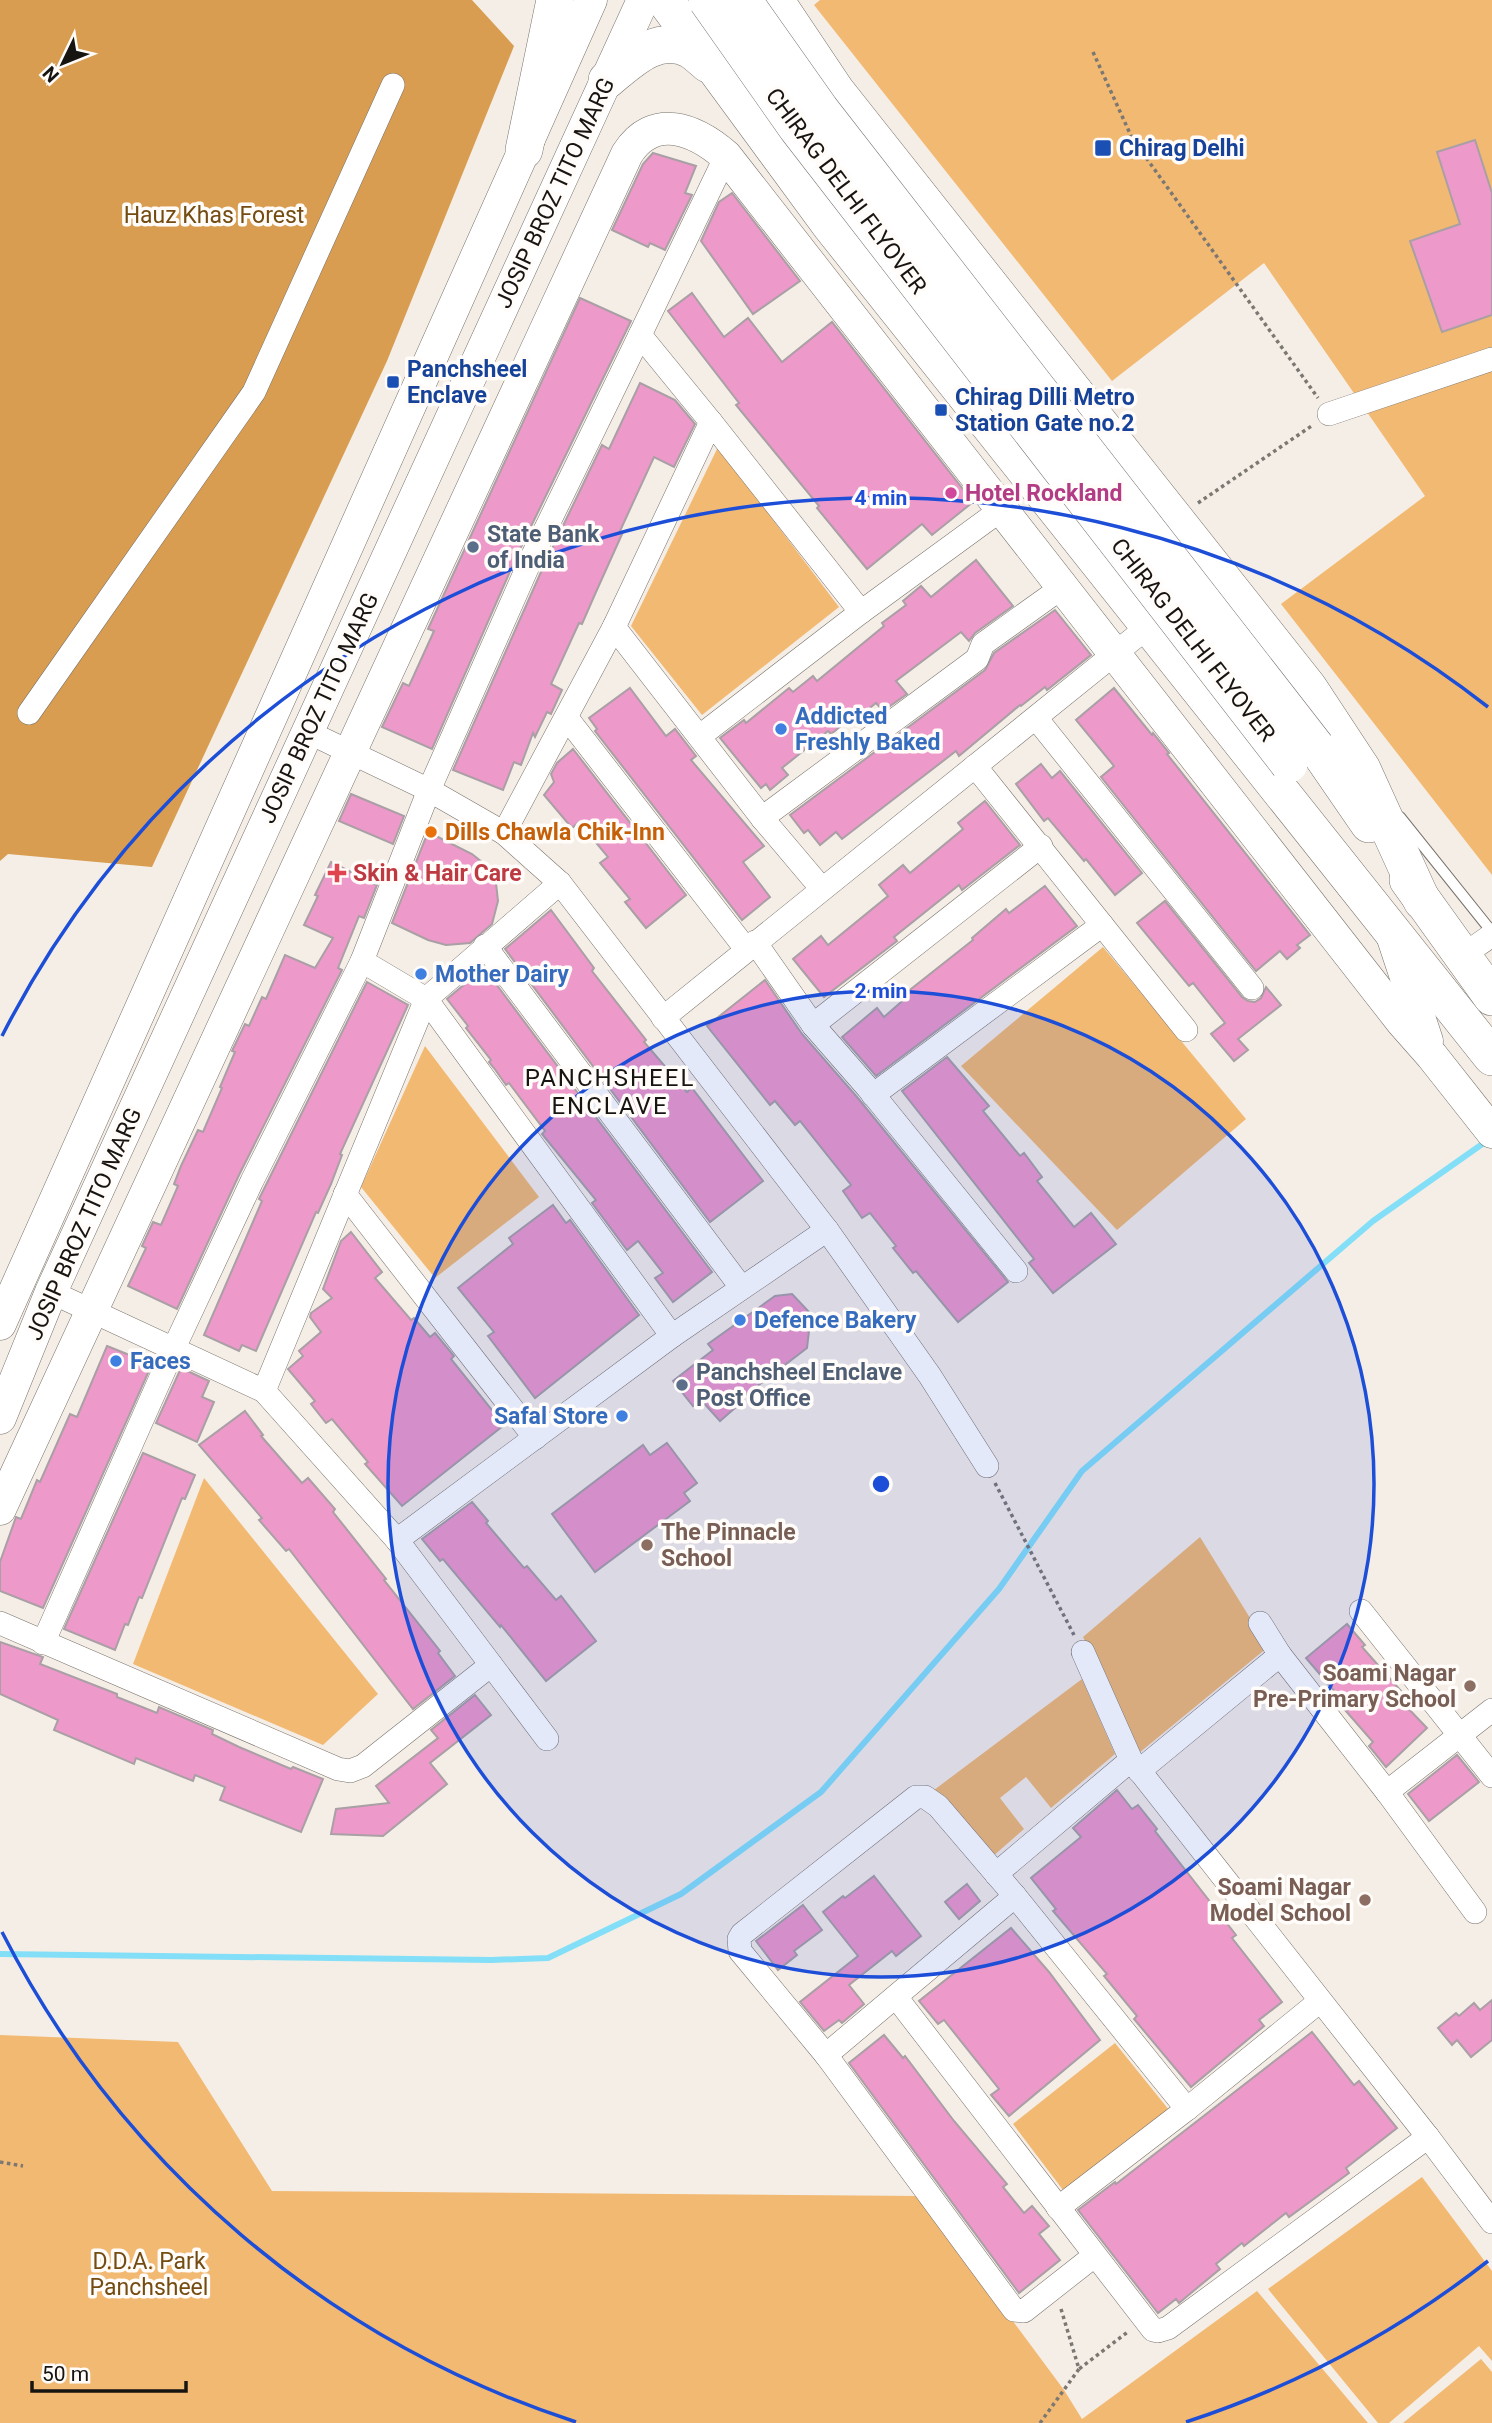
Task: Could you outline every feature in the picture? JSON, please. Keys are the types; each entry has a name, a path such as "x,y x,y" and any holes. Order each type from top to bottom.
{"main road":[{"path":"524,149 555,0"},
{"name":"JOSIP BROZ TITO MARG","path":"0,1324 591,0"},
{"name":"JOSIP BROZ TITO MARG","path":"0,1418 51,1292 643,0"},
{"path":"665,0 831,226 1492,1057"},
{"name":"CHIRAG DELHI FLYOVER","path":"707,0 797,128 1422,901"},
{"name":"CHIRAG DELHI FLYOVER","path":"744,0 820,109 1302,755 1464,1020"},
{"path":"780,5 836,91 1308,687 1362,769 1422,901 1492,998"},
{"path":"607,80 643,50 665,44 689,49 718,71"},
{"path":"0,1509 627,154 633,144 647,132 660,128 677,129 693,135 712,144 726,156 1402,1022 1492,1132"},
{"path":"953,379 1023,325"},
{"path":"1391,933 1432,1056"}],"street":[{"path":"29,713 254,393 393,85"},
{"path":"43,1643 174,1348 252,1181 362,961 429,790 533,557 726,156"},
{"path":"640,335 861,612"},
{"path":"1329,414 1492,359"},
{"path":"504,832 614,627 711,422"},
{"path":"700,736 861,612 1002,509"},
{"path":"762,818 977,659 983,644 1064,586"},
{"path":"663,1018 1149,626"},
{"path":"614,627 762,818 822,889"},
{"path":"567,718 813,1025 1016,1271"},
{"path":"1035,718 1252,988"},
{"path":"308,732 429,790 504,832 560,883 827,1230 930,1376 987,1466"},
{"path":"975,766 1186,1030"},
{"path":"813,1025 1041,846"},
{"path":"264,1391 426,999 560,883"},
{"path":"873,1096 1102,925"},
{"path":"1462,956 1492,934"},
{"path":"485,946 741,1287"},
{"path":"362,961 426,999 672,1336"},
{"path":"345,1194 535,1438"},
{"path":"397,1540 672,1336 827,1230"},
{"path":"51,1292 264,1391 397,1540 547,1739"},
{"path":"1361,1611 1492,1776"},
{"path":"0,1623 338,1769 350,1771 363,1766 491,1665"},
{"path":"1260,1623 1280,1655 1475,1912"},
{"path":"1083,1652 1135,1765 1492,2222"},
{"path":"996,1874 1280,1655"},
{"path":"1387,1793 1492,1710"},
{"path":"1094,2256 1024,2311 1014,2310 826,2055 740,1951 738,1945 742,1934 916,1797 925,1797 938,1807 1015,1896 1187,2109"},
{"path":"826,2055 1015,1896"},
{"path":"896,1997 1153,2330 1168,2328 1428,2137"},
{"path":"1058,2208 1321,2001"}],"lane":[{"path":"1362,769 1388,802"},
{"path":"1397,812 1492,934"}],"path":[{"path":"1093,52 1132,138 1329,414 1175,519"},
{"path":"987,1466 1083,1652"},
{"path":"0,2162 23,2166"},
{"path":"1054,2287 1079,2369"},
{"path":"1040,2423 1079,2369 1144,2320"}],"green space":[{"name":"Hauz Khas Forest","path":"0,0 472,0 514,46 387,361 152,867 8,854 0,861"},
{"path":"820,0 1492,0 1492,875 1281,604 1425,496 1264,263 1112,381 814,5"},
{"path":"718,447 839,607 702,715 631,626"},
{"path":"1103,947 1246,1119 1117,1230 961,1066"},
{"path":"425,1046 539,1197 435,1278 361,1187"},
{"path":"204,1478 378,1694 323,1745 133,1664"},
{"path":"1200,1537 1268,1647 1139,1753 1083,1637"},
{"path":"1082,1679 1115,1754 1051,1808 1026,1777 1000,1798 1024,1829 991,1858 934,1790"},
{"name":"D.D.A. Park Panchsheel","path":"0,2035 178,2042 272,2191 920,2196 1064,2390 1082,2419 1257,2291 1368,2423 0,2423"},
{"path":"1115,2043 1169,2110 1063,2190 1013,2124"},
{"path":"1422,2177 1492,2271 1492,2361 1479,2346 1389,2423 1378,2423 1268,2289"},
{"path":"1481,2359 1492,2372 1492,2423 1403,2423"}],"building":[{"path":"1475,140 1492,193 1492,315 1442,332 1410,241 1460,224 1437,152"},
{"path":"653,153 696,166 685,193 692,195 665,250 650,243 648,247 612,230 643,164"},
{"path":"732,193 800,281 753,314 701,241 719,202"},
{"path":"692,293 724,337 748,318 782,362 832,322 973,502 932,535 922,524 867,569 736,405 739,403 668,311"},
{"path":"580,298 631,321 519,551 432,749 382,727 403,683 409,686 434,631 428,629"},
{"path":"640,383 675,400 695,424 674,467 654,457 582,624 579,623 551,684 562,690 551,714 547,712 535,737 533,733 521,765 514,762 503,790 453,770 545,563 602,445 609,449"},
{"path":"976,560 1013,606 975,633 969,641 961,632 896,681 907,694 883,711 876,703 861,715 859,712 831,734 828,731 782,768 788,775 770,790 766,784 761,788 720,738 744,720 746,723 789,688 793,692 813,676 817,681 884,626 882,623 906,605 903,601 921,586 931,597"},
{"path":"1055,610 1091,655 1047,690 1045,687 1020,705 959,756 956,751 842,839 836,832 820,845 808,830 804,833 790,815 985,670 994,653"},
{"path":"630,688 666,736 675,729 696,756 691,760 764,846 743,862 770,897 742,920 595,731 597,729 589,718"},
{"path":"1114,688 1169,753 1167,754 1310,935 1297,945 1300,948 1287,959 1280,951 1256,971 1101,777 1114,766 1076,720"},
{"path":"573,749 686,895 646,928 625,902 630,899 600,863 608,857 579,822 572,828 544,795 554,782 551,774 557,763"},
{"path":"1041,764 1052,778 1060,771 1142,873 1115,895 1048,818 1044,821 1016,784"},
{"path":"351,794 404,816 393,844 339,821"},
{"path":"985,801 1020,845 962,890 959,885 894,937 897,941 824,997 793,959 821,936 828,945 888,896 879,885 903,865 910,873 963,829 958,823"},
{"path":"428,832 472,854 487,866 496,883 498,901 492,924 470,943 446,945 428,940 392,923"},
{"path":"331,862 377,885 364,918 359,916 338,968 342,970 239,1175 177,1309 128,1286 146,1248 142,1246 153,1222 161,1225 178,1186 174,1184 181,1166 198,1130 203,1132 235,1052 232,1051 245,1024 249,1026 262,997 266,999 285,955 315,968 333,938 304,925"},
{"path":"1045,886 1077,926 876,1076 842,1037 877,1008 884,1017 908,996 906,993 973,940 972,938 1006,909 1009,913"},
{"path":"1165,901 1242,997 1255,1002 1261,998 1266,987 1281,1005 1238,1039 1248,1050 1234,1061 1211,1034 1225,1023 1193,983 1189,986 1137,923"},
{"path":"551,910 594,968 592,971 646,1040 644,1042 687,1092 692,1088 763,1181 710,1222 505,949"},
{"path":"484,968 712,1272 673,1302 655,1278 663,1273 638,1241 627,1250 592,1203 596,1200 542,1134 545,1131 509,1083 506,1085 447,999"},
{"path":"765,980 802,1034 1008,1282 958,1322 916,1271 913,1273 870,1213 862,1218 843,1191 851,1185 800,1121 795,1125 775,1101 770,1105 707,1026"},
{"path":"367,982 408,1005 340,1154 342,1155 331,1184 318,1213 316,1212 256,1351 242,1345 239,1351 204,1335 262,1201 259,1199"},
{"path":"947,1057 989,1106 983,1111 1020,1156 1024,1153 1042,1177 1037,1181 1074,1227 1091,1213 1116,1244 1053,1293 1029,1263 1034,1259 902,1091"},
{"path":"553,1205 566,1223 570,1220 639,1315 535,1398 488,1336 494,1332 458,1288 513,1244 509,1238"},
{"path":"351,1232 382,1272 375,1278 411,1320 414,1318 430,1337 435,1333 454,1356 451,1359 504,1425 402,1506 365,1464 368,1462 332,1419 326,1423 311,1404 315,1401 288,1369 303,1356 299,1351 321,1332 310,1317 311,1313 332,1298 323,1289 341,1241"},
{"path":"792,1294 811,1314 807,1348 734,1404 736,1407 720,1421 701,1400 693,1406 673,1381 713,1350 708,1344 775,1296"},
{"path":"107,1346 152,1364 43,1608 0,1591 0,1562 16,1517 21,1519 70,1414 77,1417"},
{"path":"181,1368 209,1381 202,1397 214,1402 197,1442 156,1423"},
{"path":"245,1411 263,1435 261,1436 302,1483 308,1478 335,1509 333,1512 440,1651 438,1653 455,1676 413,1709 289,1549 286,1551 259,1520 262,1518 199,1445"},
{"path":"667,1443 697,1483 684,1493 690,1501 595,1572 552,1514 643,1445 650,1455"},
{"path":"143,1453 195,1475 185,1499 182,1498 142,1598 139,1597 115,1650 64,1629"},
{"path":"472,1502 524,1568 527,1566 556,1600 561,1596 596,1641 546,1681 501,1625 500,1627 443,1559 440,1561 422,1539"},
{"path":"1347,1624 1365,1645 1362,1647 1408,1699 1403,1703 1427,1728 1386,1767 1369,1746 1373,1742 1345,1710 1348,1707 1306,1658"},
{"path":"0,1642 43,1657 40,1664 117,1694 117,1697 157,1713 159,1707 213,1730 212,1734 239,1747 323,1779 301,1832 220,1800 225,1787 195,1775 193,1781 136,1758 134,1764 54,1730 58,1720 0,1694"},
{"path":"475,1695 491,1715 430,1763 447,1784 383,1836 331,1834 336,1809 389,1803 376,1786 438,1738 431,1730"},
{"path":"1457,1755 1479,1782 1429,1821 1408,1794"},
{"path":"1117,1790 1132,1809 1138,1805 1157,1829 1155,1831 1236,1935 1232,1938 1282,2002 1259,2020 1264,2026 1191,2087 1134,2019 1137,2016 1104,1976 1107,1974 1053,1911 1056,1909 1031,1878 1081,1837 1073,1828"},
{"path":"874,1876 921,1936 896,1956 892,1951 849,1985 864,2004 842,2023 839,2020 824,2031 800,2002 858,1956 823,1912"},
{"path":"967,1884 980,1901 959,1919 945,1902"},
{"path":"803,1905 822,1930 794,1951 797,1955 778,1970 756,1941"},
{"path":"1011,1928 1049,1972 1100,2040 1009,2116 991,2095 999,2089 944,2020 938,2024 919,2001"},
{"path":"1492,2000 1492,2040 1471,2057 1457,2040 1452,2045 1438,2028 1456,2013 1459,2016 1474,2003 1480,2010"},
{"path":"1312,2032 1354,2085 1359,2081 1397,2128 1346,2168 1349,2173 1289,2217 1286,2213 1244,2246 1242,2243 1216,2264 1220,2269 1179,2303 1176,2299 1158,2313 1078,2210 1115,2182 1116,2184"},
{"path":"884,2035 903,2058 905,2056 954,2121 1007,2184 1003,2187 1024,2213 1032,2206 1049,2226 1039,2234 1060,2260 1019,2293 849,2063"}],"waterway":[{"path":"0,1954 491,1960 548,1958 681,1894 821,1792 999,1589 1082,1471 1373,1221 1488,1140"}],"place":[{"name":"Chirag Delhi","path":"1103,148"},
{"name":"Panchsheel Enclave","path":"393,382"},
{"name":"Chirag Dilli Metro Station Gate no.2","path":"941,410"},
{"name":"Hotel Rockland","path":"951,493"},
{"name":"State Bank of India","path":"473,547"},
{"name":"Addicted Freshly Baked","path":"781,729"},
{"name":"Dills Chawla Chik-Inn","path":"431,832"},
{"name":"Skin & Hair Care","path":"337,873"},
{"name":"Mother Dairy","path":"421,974"},
{"name":"Defence Bakery","path":"740,1320"},
{"name":"Faces","path":"116,1361"},
{"name":"Panchsheel Enclave Post Office","path":"682,1385"},
{"name":"Safal Store","path":"622,1416"},
{"name":"The Pinnacle School","path":"647,1545"},
{"name":"Soami Nagar Pre-Primary School","path":"1470,1686"},
{"name":"Soami Nagar Model School","path":"1365,1900"}],"district":[{"name":"PANCHSHEEL ENCLAVE","path":"610,1092"}]}
